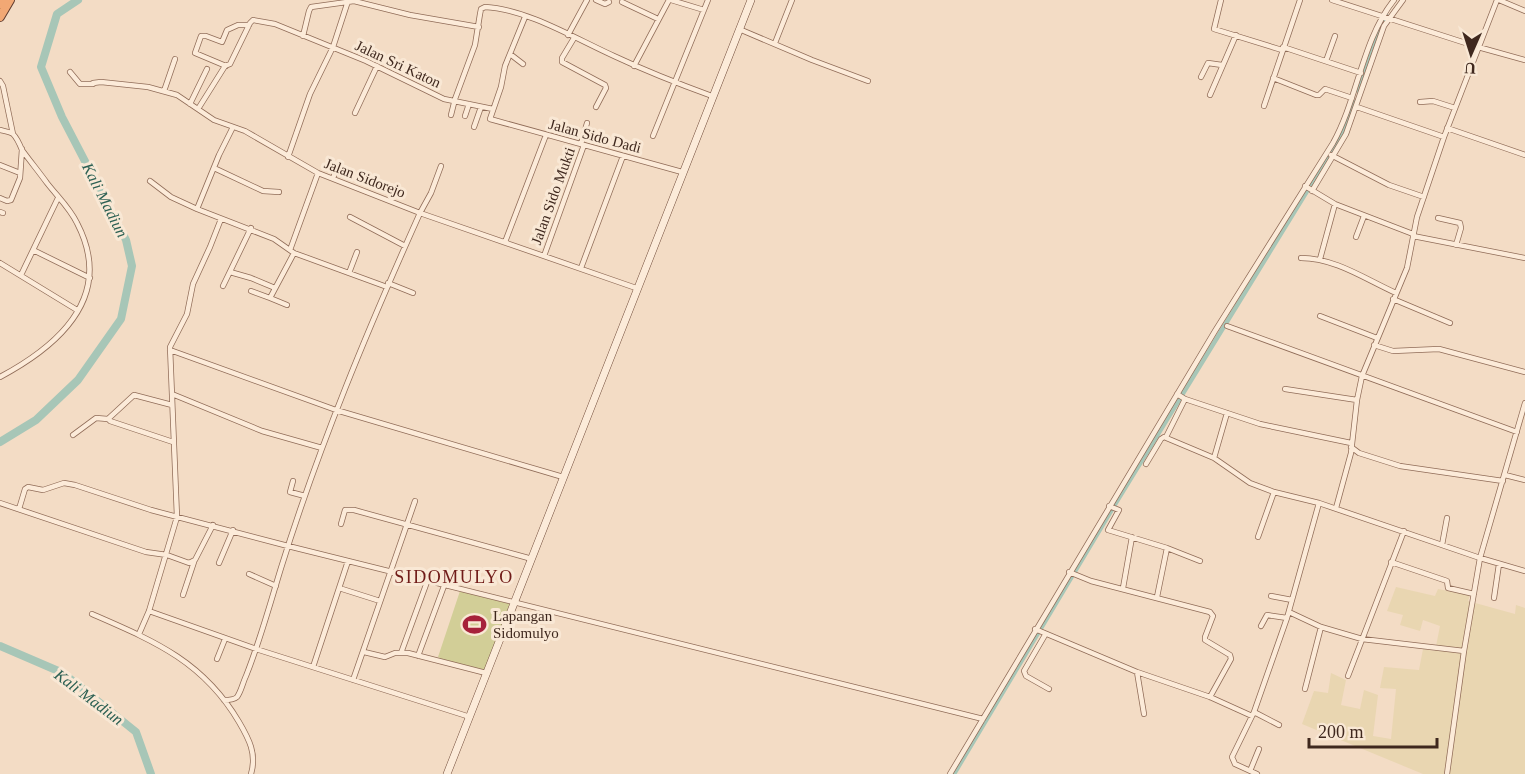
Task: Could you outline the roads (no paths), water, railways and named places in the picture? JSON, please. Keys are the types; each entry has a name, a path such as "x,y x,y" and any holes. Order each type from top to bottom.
{"highway":[{"path":"0,4 2,0"},
{"path":"0,17 10,0"}],"main road":[{"path":"447,774 751,0"}],"street":[{"path":"451,115 475,45 483,8 481,0"},
{"path":"587,0 562,62 605,85 606,88 596,107"},
{"path":"596,0 605,4 609,2"},
{"path":"634,66 670,0 704,10"},
{"path":"653,136 708,0"},
{"path":"775,43 792,0"},
{"path":"1221,0 1214,28 1326,61 1361,74"},
{"path":"1264,106 1300,0"},
{"path":"1332,0 1525,60"},
{"path":"1308,188 1330,155 1361,74 1394,0"},
{"path":"950,774 1039,632 1177,395 1308,188 1346,134 1386,17 1403,0"},
{"path":"1336,508 1351,453 1362,376 1407,268 1413,235 1447,128 1498,0 1525,10"},
{"path":"303,36 311,7 348,1 478,27"},
{"path":"288,156 310,94 333,47 348,1"},
{"path":"622,2 658,19"},
{"path":"483,8 498,9 525,17 634,66 712,96"},
{"path":"493,109 505,66 525,17"},
{"name":"Jalan Sri Katon","path":"249,25 251,21 256,20 275,24 377,66 439,98 493,109"},
{"path":"195,53 201,36 222,42 227,30 238,25 249,25 230,64 226,66 198,109"},
{"path":"739,29 868,81"},
{"path":"1210,94 1236,35"},
{"path":"1326,61 1335,36"},
{"path":"188,51 226,66"},
{"path":"510,54 523,64"},
{"path":"164,91 175,59"},
{"path":"1201,77 1208,63 1222,65"},
{"path":"355,113 377,66"},
{"path":"190,104 207,69"},
{"name":"Jalan Sidorejo","path":"70,72 80,84 93,84 95,81 113,83 177,95 214,120 255,136 318,173 420,213 636,288"},
{"path":"1273,78 1316,95 1325,89 1352,98"},
{"path":"0,81 13,134 58,198 75,218 90,262 90,278 84,298 58,338 24,364 0,377"},
{"path":"1420,102 1433,101 1455,108"},
{"path":"465,116 469,104"},
{"path":"474,128 481,107"},
{"path":"1357,107 1444,138"},
{"name":"Jalan Sido Dadi","path":"493,109 489,118 682,172"},
{"name":"Jalan Sido Mukti","path":"544,256 583,144 588,123"},
{"path":"197,209 233,127"},
{"path":"1447,128 1525,155"},
{"path":"0,130 13,134"},
{"path":"506,242 546,135"},
{"path":"0,198 6,201 11,200 19,182 22,149"},
{"path":"1330,155 1389,185 1424,197"},
{"path":"581,268 623,156"},
{"path":"333,178 339,163"},
{"path":"0,165 20,173"},
{"path":"224,700 231,700 237,696 256,649 288,546 336,410 441,166"},
{"path":"214,168 263,191 279,192"},
{"path":"270,298 292,252 318,173"},
{"path":"150,181 171,197 220,219 250,228 274,239 292,252 413,293"},
{"path":"1308,188 1335,204 1413,235 1525,258"},
{"path":"21,275 58,198"},
{"path":"1320,259 1335,204"},
{"path":"1356,237 1364,216"},
{"path":"350,217 405,246"},
{"path":"1438,218 1461,223 1456,245"},
{"path":"139,634 149,611 177,517 171,341 187,314 193,284 220,219"},
{"path":"223,286 250,228"},
{"path":"33,250 90,278"},
{"path":"349,273 357,252"},
{"path":"1300,258 1320,259 1357,273 1396,293"},
{"path":"0,263 77,310"},
{"path":"230,272 275,288"},
{"path":"251,291 287,305"},
{"path":"1393,299 1450,323"},
{"path":"1320,316 1377,338"},
{"path":"1227,326 1517,432"},
{"path":"1374,345 1393,351 1439,349 1525,372"},
{"path":"170,350 336,410 563,477"},
{"path":"1285,389 1357,400"},
{"path":"172,394 262,431 322,448"},
{"path":"108,419 134,395 172,405"},
{"path":"1177,395 1227,413 1351,445 1359,453"},
{"path":"1166,438 1184,399"},
{"path":"1447,774 1480,558 1525,403"},
{"path":"1214,458 1227,413"},
{"path":"74,435 96,418 108,419 141,433 173,442"},
{"path":"1146,464 1161,439 1166,438 1214,458 1250,483 1274,492 1336,508 1480,558 1525,571"},
{"path":"1351,453 1359,453 1400,466 1503,481"},
{"path":"1505,475 1525,480"},
{"path":"293,481 290,492 305,496"},
{"path":"19,509 25,489 28,487 43,490 69,483 177,517 427,582 983,719"},
{"path":"1258,537 1274,492"},
{"path":"353,680 415,501"},
{"path":"0,502 146,552 167,555 189,563 194,562"},
{"path":"1257,774 1246,771 1235,764 1232,759 1253,714 1287,618 1318,503"},
{"path":"1111,506 1119,510 1108,530 1200,561"},
{"path":"340,524 346,509 532,559"},
{"path":"1442,545 1447,518"},
{"path":"183,595 194,562 213,525"},
{"path":"219,563 233,530"},
{"path":"1348,676 1404,531"},
{"path":"1123,588 1132,537"},
{"path":"1157,597 1167,548"},
{"path":"313,668 348,561"},
{"path":"1391,562 1447,581 1448,588 1474,594"},
{"path":"1494,598 1499,564"},
{"path":"249,574 276,586"},
{"path":"1072,574 1212,613 1205,640 1230,655 1231,659 1210,697"},
{"path":"401,652 427,582"},
{"path":"418,656 444,586"},
{"path":"339,588 380,602"},
{"path":"1271,596 1292,600"},
{"path":"149,611 225,639 470,717"},
{"path":"1289,612 1321,627 1362,639 1464,651"},
{"path":"92,614 161,645 187,663 224,700 247,736 253,751 251,774"},
{"path":"1261,626 1267,615 1287,618"},
{"path":"1305,689 1321,627"},
{"path":"1039,632 1137,672 1279,724"},
{"path":"1039,632 1024,671 1026,676 1049,689"},
{"path":"217,659 225,639"},
{"path":"364,652 385,657 401,652 486,673"},
{"path":"1137,672 1144,714"},
{"path":"1246,771 1259,749"}],"waterway":[{"name":"Kali Madiun","path":"0,442 36,420 78,380 121,319 132,266 126,240 62,117 41,67 57,14 78,0"},
{"path":"1359,91 1386,15"},
{"path":"954,774 1117,501 1328,157 1355,102"},
{"name":"Kali Madiun","path":"0,646 63,673 136,732 151,774"}],"place":[{"name":"Lapangan Sidomulyo","path":"475,625"}],"district":[{"name":"SIDOMULYO","path":"454,577"}]}
